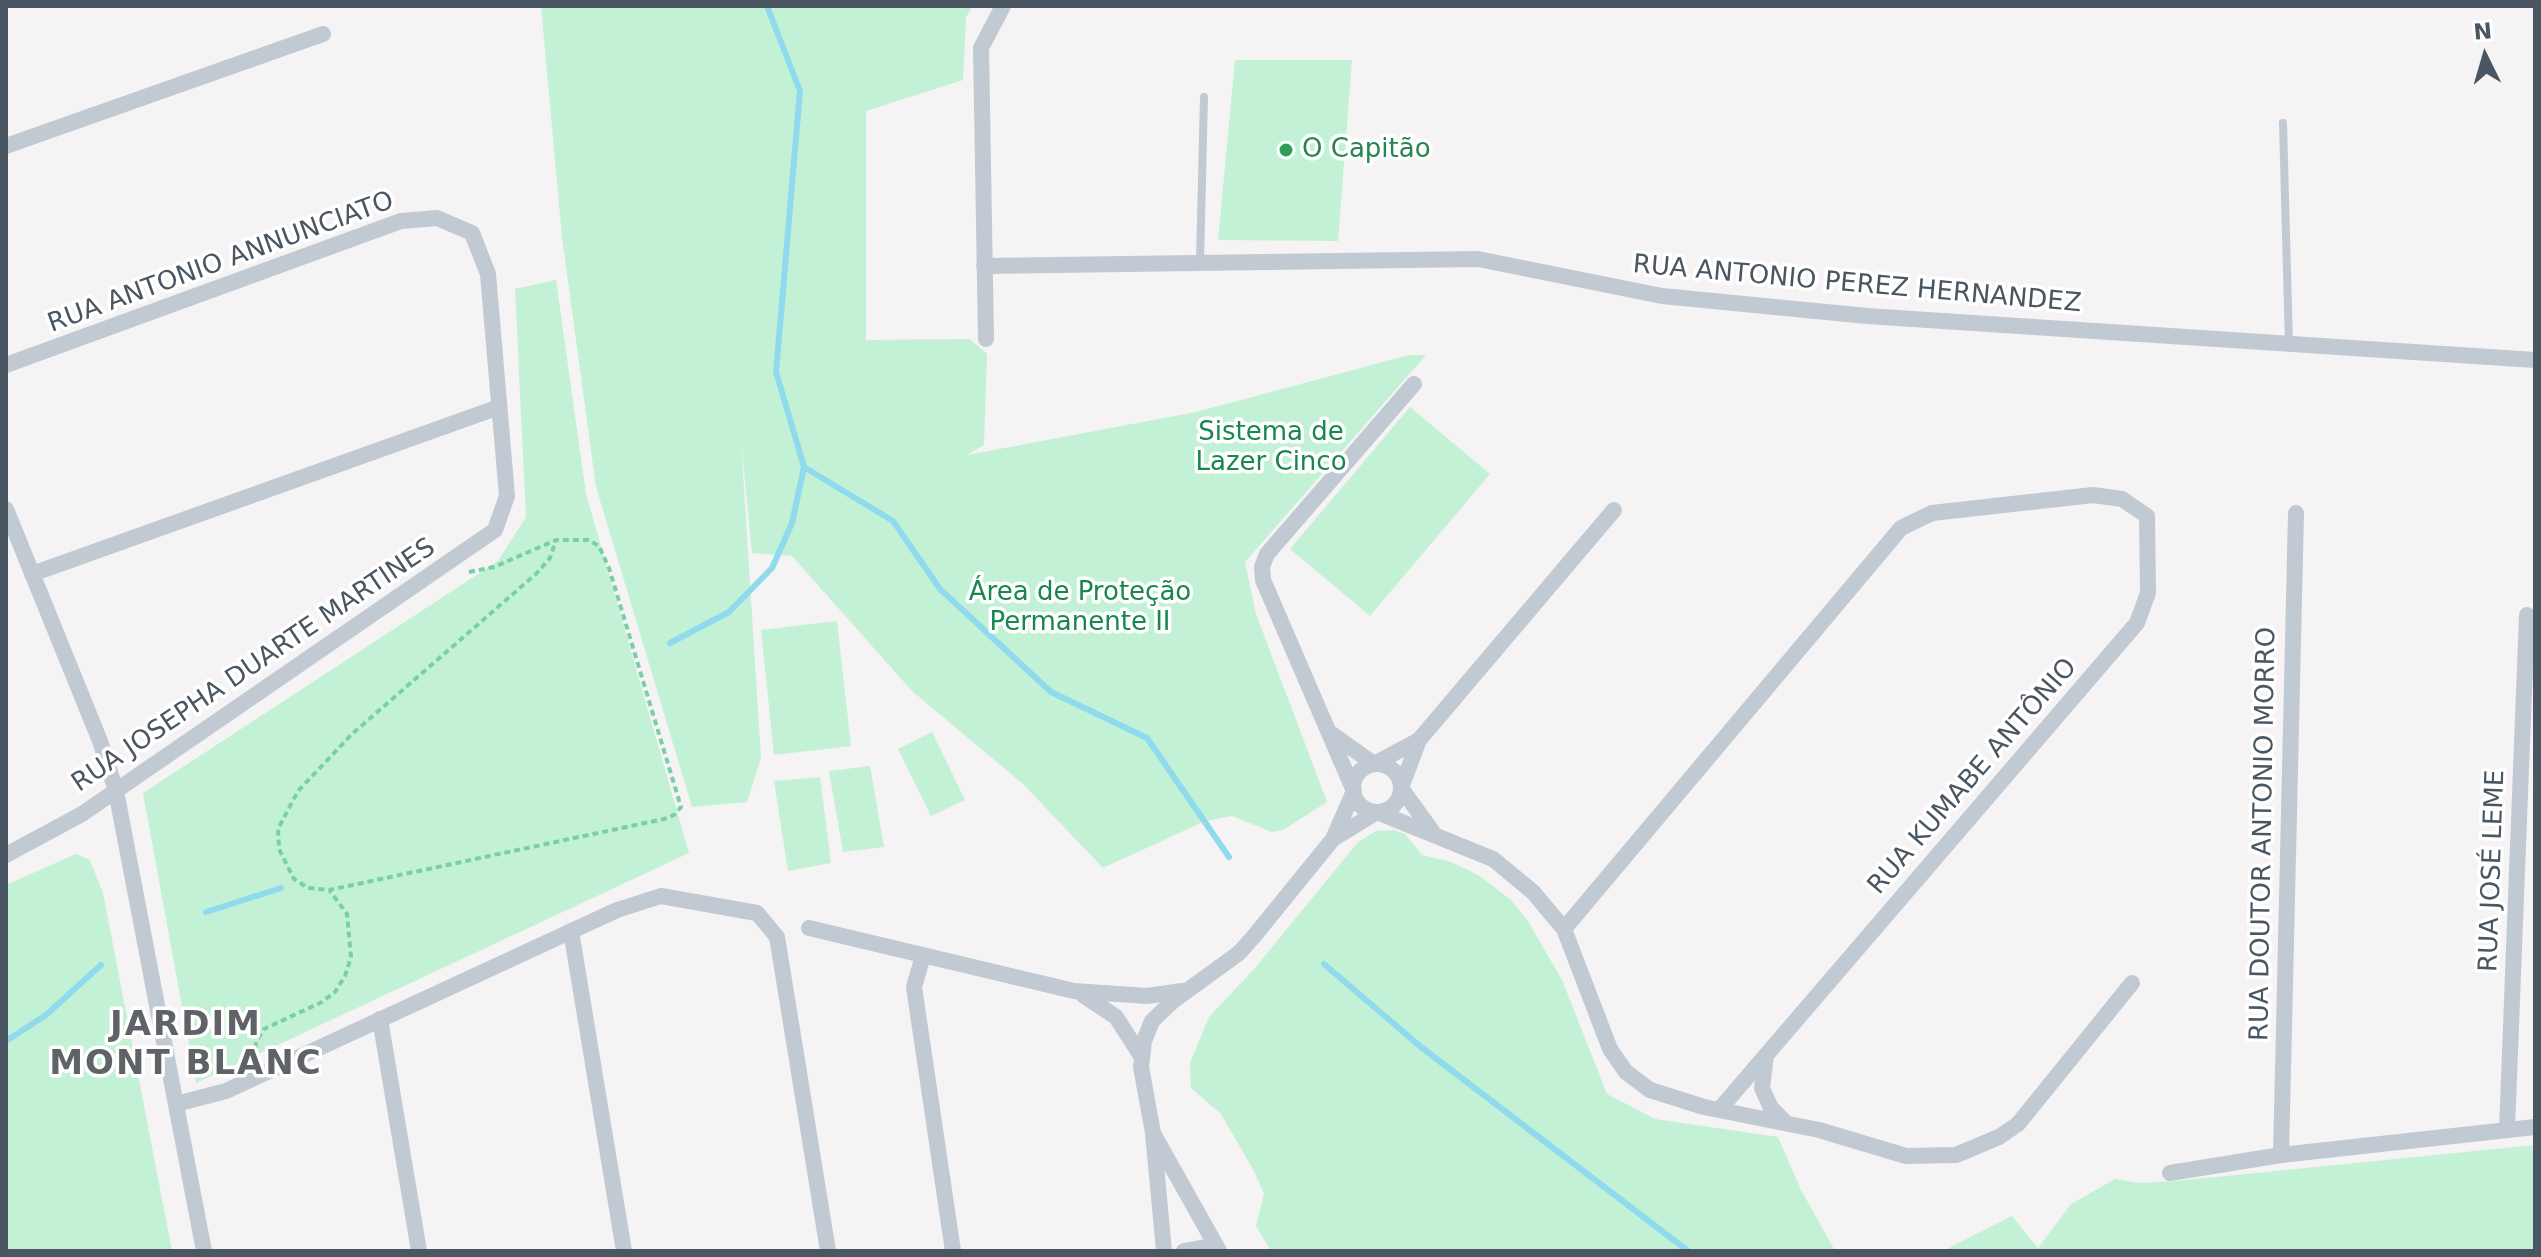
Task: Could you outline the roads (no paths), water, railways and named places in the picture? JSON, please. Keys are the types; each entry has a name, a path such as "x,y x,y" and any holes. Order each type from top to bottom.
{"street":[{"path":"986,339 981,48 1003,6"},
{"path":"6,146 323,34"},
{"name":"RUA ANTONIO ANNUNCIATO","path":"6,365 401,221 437,218 472,233 488,274 507,496"},
{"name":"RUA ANTONIO PEREZ HERNANDEZ","path":"984,266 1478,259 1662,296 1867,316 2535,360"},
{"path":"1414,384 1267,554 1262,567 1263,580 1308,692 1331,734 1360,805 1433,832 1493,859 1533,892 1564,929 1597,1021 1626,1072 1650,1090 1719,1110 1784,1121 1906,1156 1956,1155 1979,1147 2018,1124 2132,983"},
{"path":"32,574 499,407"},
{"name":"RUA KUMABE ANTÔNIO","path":"1564,929 1901,528 1932,513 2093,495 2122,499 2147,516 2148,593 2137,623 1719,1110"},
{"name":"RUA JOSEPHA DUARTE MARTINES","path":"6,855 82,814 495,530 507,496"},
{"path":"6,509 100,741 116,791 204,1251"},
{"path":"1333,839 1394,804 1419,740 1614,510"},
{"name":"RUA DOUTOR ANTONIO MORRO","path":"2281,1155 2296,513"},
{"name":"RUA JOSÉ LEME","path":"2507,1129 2527,615"},
{"path":"1331,734 1374,764 1395,771 1401,788 1433,832"},
{"path":"1152,1021 1239,953 1333,839 1354,791 1356,776 1419,740"},
{"path":"176,1104 226,1091 617,910 661,896 757,913 777,937 828,1251"},
{"path":"809,928 1074,991 1141,996 1174,994 1194,987"},
{"path":"571,931 624,1251"},
{"path":"923,956 914,987 953,1251"},
{"path":"1074,991 1097,1002 1116,1017 1141,1056 1153,1133 1164,1251"},
{"path":"1141,996 1154,1004 1141,1056"},
{"path":"380,1019 419,1251"},
{"path":"1767,1053 1762,1088 1771,1108 1784,1121"},
{"path":"2170,1173 2281,1155 2535,1127"},
{"path":"1153,1133 1218,1248 1184,1251"}],"lane":[{"path":"1200,261 1204,97"},
{"path":"2283,123 2289,345"}],"waterway":[{"path":"767,6 800,91 776,372 804,467 893,521 940,589 1051,692 1147,738 1229,857"},
{"path":"670,643 729,612 772,568 792,523 804,467"},
{"path":"206,912 281,888"},
{"path":"1324,964 1421,1047 1688,1251"},
{"path":"6,1041 46,1015 101,965"}],"place":[{"name":"O Capitão","path":"1286,150"}],"district":[{"name":"JARDIM MONT BLANC","path":"186,1046"}],"park label":[{"name":"Sistema de Lazer Cinco","path":"1271,448"},
{"name":"Área de Proteção Permanente II","path":"1080,608"}]}
